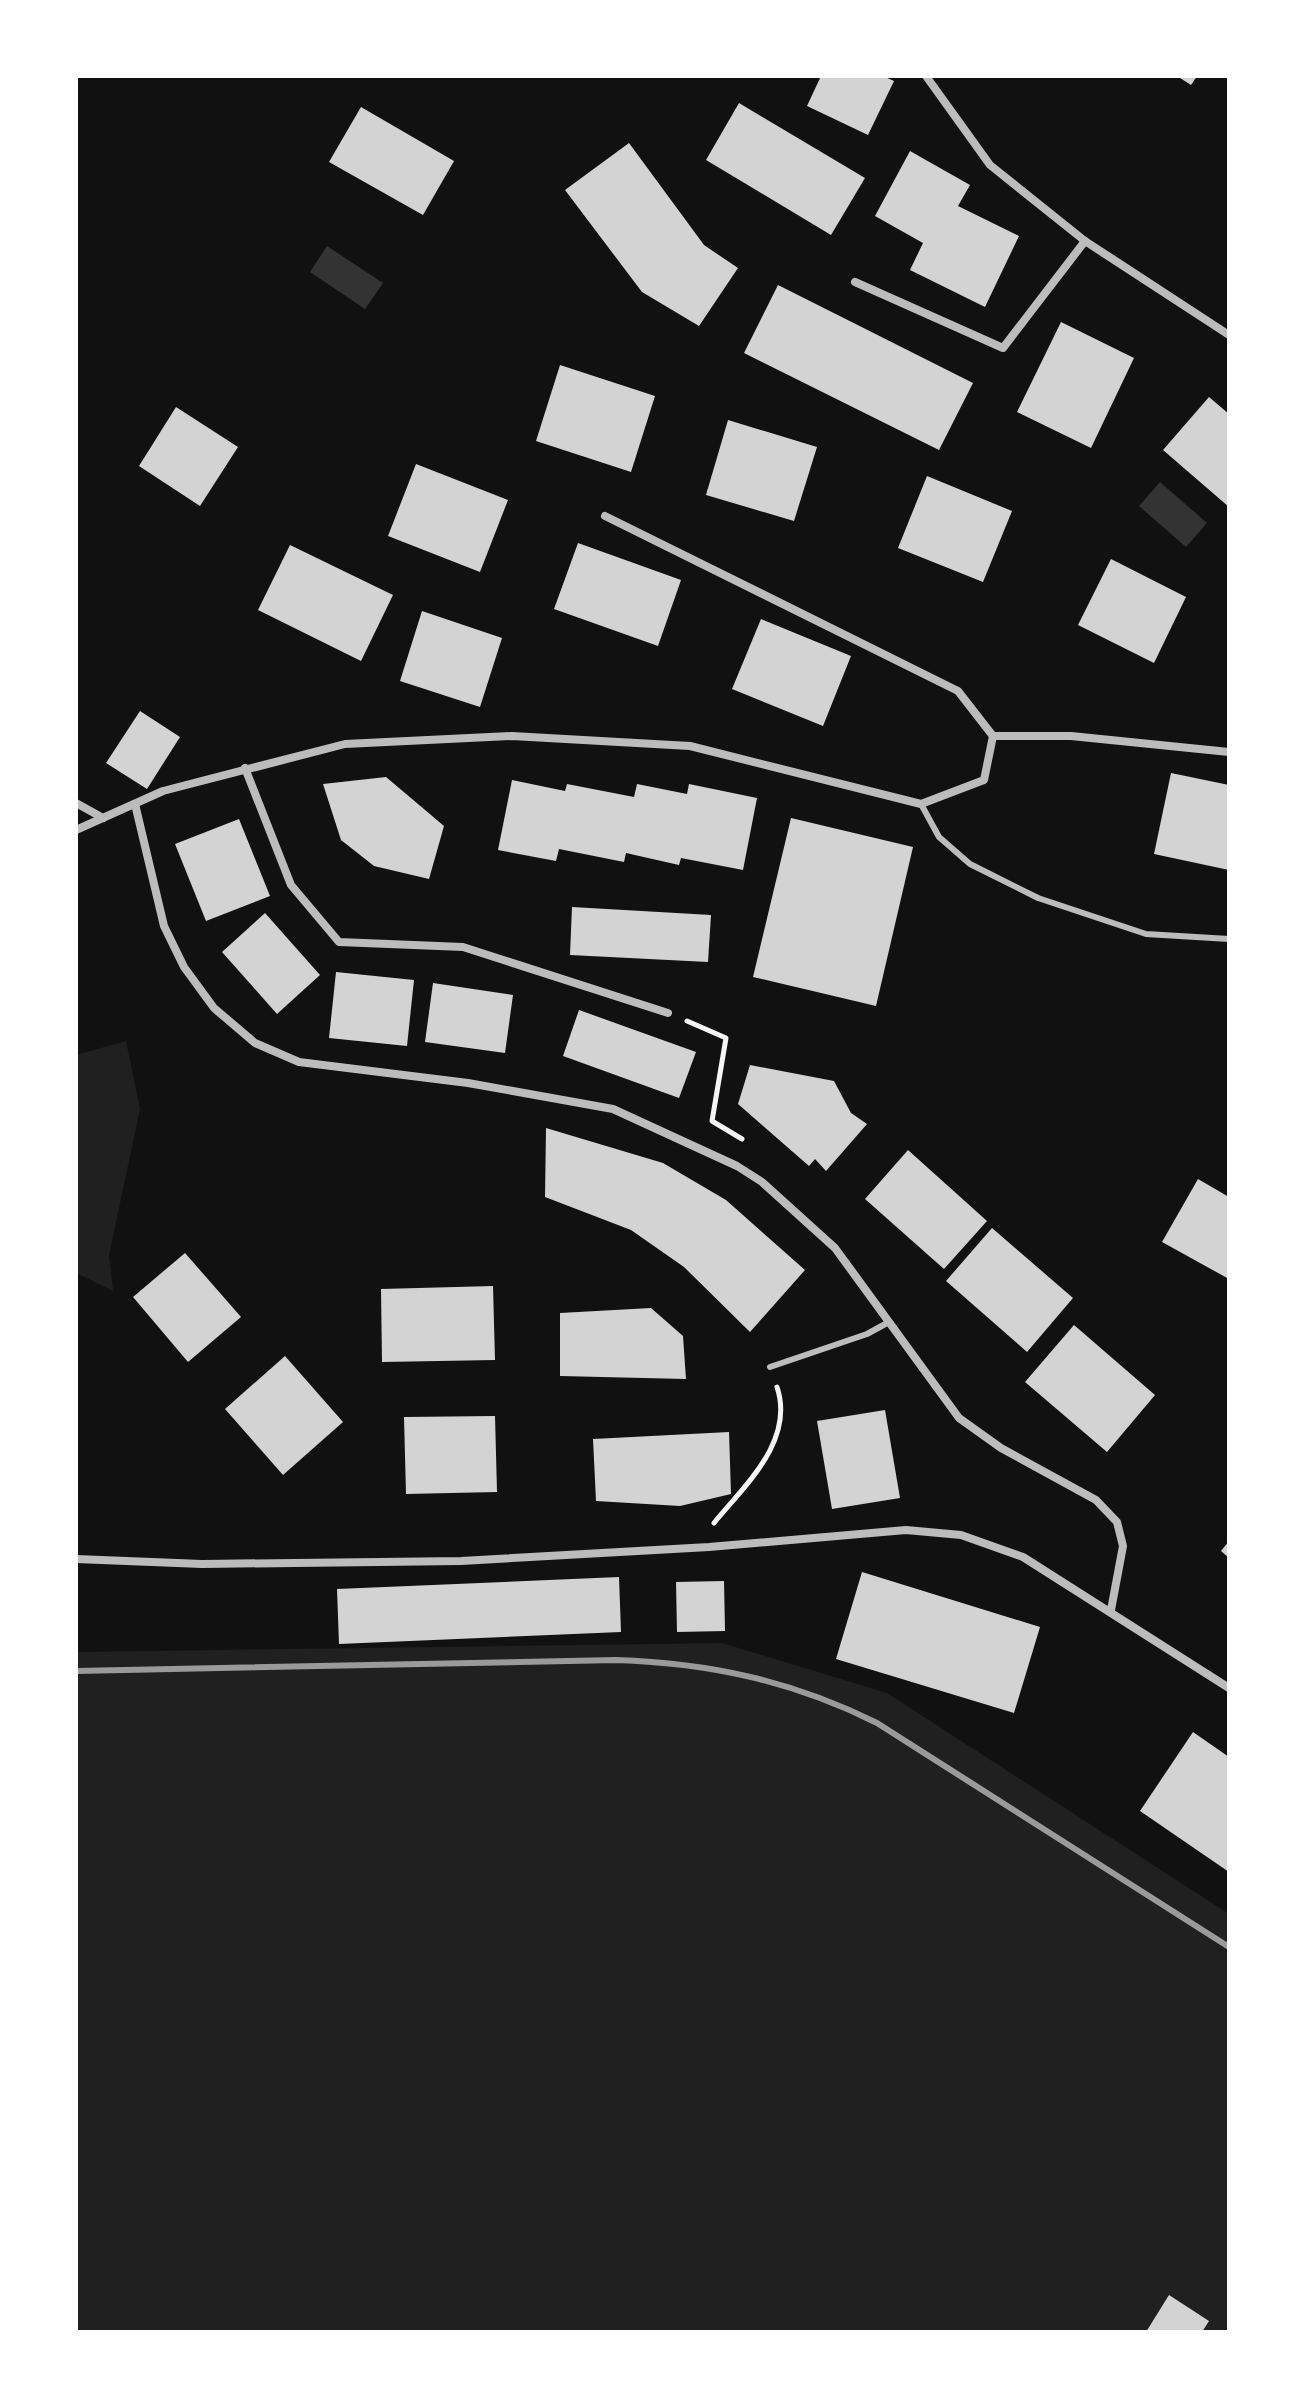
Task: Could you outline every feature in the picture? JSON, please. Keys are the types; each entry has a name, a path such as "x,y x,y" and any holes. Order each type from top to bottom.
{"street":[{"path":"926,76 990,165 1085,241 1229,335"},
{"path":"855,282 1003,348 1085,241"},
{"path":"76,830 163,791 345,744 512,736 690,746 921,804 984,780 993,736 958,691 605,516"},
{"path":"993,736 1071,736 1229,752"},
{"path":"245,768 291,885 339,942 463,947 668,1013"},
{"path":"76,803 103,818"},
{"path":"135,804 164,926 184,967 214,1008 255,1043 299,1062 468,1083 613,1109 737,1166 762,1182 835,1248 909,1354 959,1418 1001,1448 1096,1500 1117,1522 1123,1546 1111,1610"},
{"path":"76,1559 202,1564 461,1561 709,1547 906,1530 961,1535 1023,1557 1111,1610 1229,1688"}],"lane":[{"path":"921,804 939,837 970,864 1038,898 1146,934 1229,939"},
{"path":"770,1367 867,1334 889,1322"}],"path":[{"path":"668,1013 726,1038 712,1121 750,1144 762,1182"},
{"path":"711,1527 773,1450 781,1399"}],"shaded area":[{"path":"327,246 383,283 365,309 310,272"},
{"path":"1160,482 1207,523 1186,547 1139,506"},
{"path":"126,1041 140,1109 109,1255 113,1291 76,1273 76,1055"},
{"path":"722,1643 887,1693 1229,1914 1229,2332 76,2332 76,1652"}],"building":[{"path":"821,76 883,76 894,81 868,135 807,106"},
{"path":"1177,76 1197,76 1191,85"},
{"path":"739,103 865,178 831,235 706,160"},
{"path":"361,107 454,161 423,215 329,162"},
{"path":"629,143 704,245 738,268 699,326 642,292 565,190"},
{"path":"910,151 970,185 958,206 1019,236 985,307 910,270 923,243 875,216"},
{"path":"778,285 973,383 939,450 744,353"},
{"path":"1061,322 1134,358 1091,448 1017,412"},
{"path":"560,365 655,396 631,472 536,441"},
{"path":"1209,397 1229,414 1229,507 1163,450"},
{"path":"176,407 238,447 200,506 139,466"},
{"path":"728,420 817,447 794,521 706,495"},
{"path":"416,464 508,500 480,572 388,536"},
{"path":"927,476 1012,511 983,582 898,548"},
{"path":"578,543 681,580 658,646 554,609"},
{"path":"290,545 393,595 361,661 258,610"},
{"path":"1111,559 1186,597 1154,663 1078,625"},
{"path":"422,611 502,638 480,707 400,681"},
{"path":"761,619 851,656 823,726 732,689"},
{"path":"140,711 180,737 147,789 106,763"},
{"path":"1171,773 1229,785 1229,870 1154,854"},
{"path":"386,777 444,826 429,879 374,866 341,840 323,784"},
{"path":"512,780 565,791 567,784 634,797 637,784 687,794 689,784 757,798 743,870 681,858 679,865 626,853 624,862 559,849 556,861 498,850"},
{"path":"791,818 913,847 876,1006 753,977"},
{"path":"239,819 270,896 206,921 175,844"},
{"path":"572,907 711,915 708,962 570,955"},
{"path":"265,913 320,975 277,1014 222,952"},
{"path":"336,972 414,980 407,1046 329,1038"},
{"path":"433,983 513,995 505,1053 425,1042"},
{"path":"579,1010 696,1052 679,1098 563,1056"},
{"path":"750,1065 834,1081 851,1113 867,1124 826,1171 815,1159 809,1166 738,1104"},
{"path":"546,1128 663,1163 726,1200 805,1270 750,1332 684,1267 631,1230 545,1197"},
{"path":"908,1150 987,1221 944,1269 865,1199"},
{"path":"1198,1179 1229,1197 1229,1279 1162,1242"},
{"path":"992,1228 1073,1298 1027,1352 946,1281"},
{"path":"185,1253 241,1317 188,1362 133,1297"},
{"path":"493,1286 495,1360 382,1362 381,1289"},
{"path":"651,1308 683,1336 686,1379 560,1376 560,1313"},
{"path":"1074,1325 1155,1395 1107,1452 1025,1382"},
{"path":"285,1356 343,1422 283,1475 225,1409"},
{"path":"885,1410 900,1498 832,1509 817,1421"},
{"path":"495,1416 497,1492 406,1494 404,1417"},
{"path":"729,1432 731,1494 680,1506 596,1501 593,1439"},
{"path":"1229,1541 1229,1558 1221,1551"},
{"path":"862,1572 1040,1627 1014,1713 836,1659"},
{"path":"619,1577 621,1632 339,1644 337,1589"},
{"path":"724,1581 725,1631 677,1632 676,1582"},
{"path":"1193,1732 1229,1757 1229,1872 1140,1811"},
{"path":"1169,2295 1209,2321 1202,2332 1146,2332"}],"railway":[{"path":"76,1671 616,1660 685,1665 750,1677 814,1696 877,1723 1229,1947"}]}
